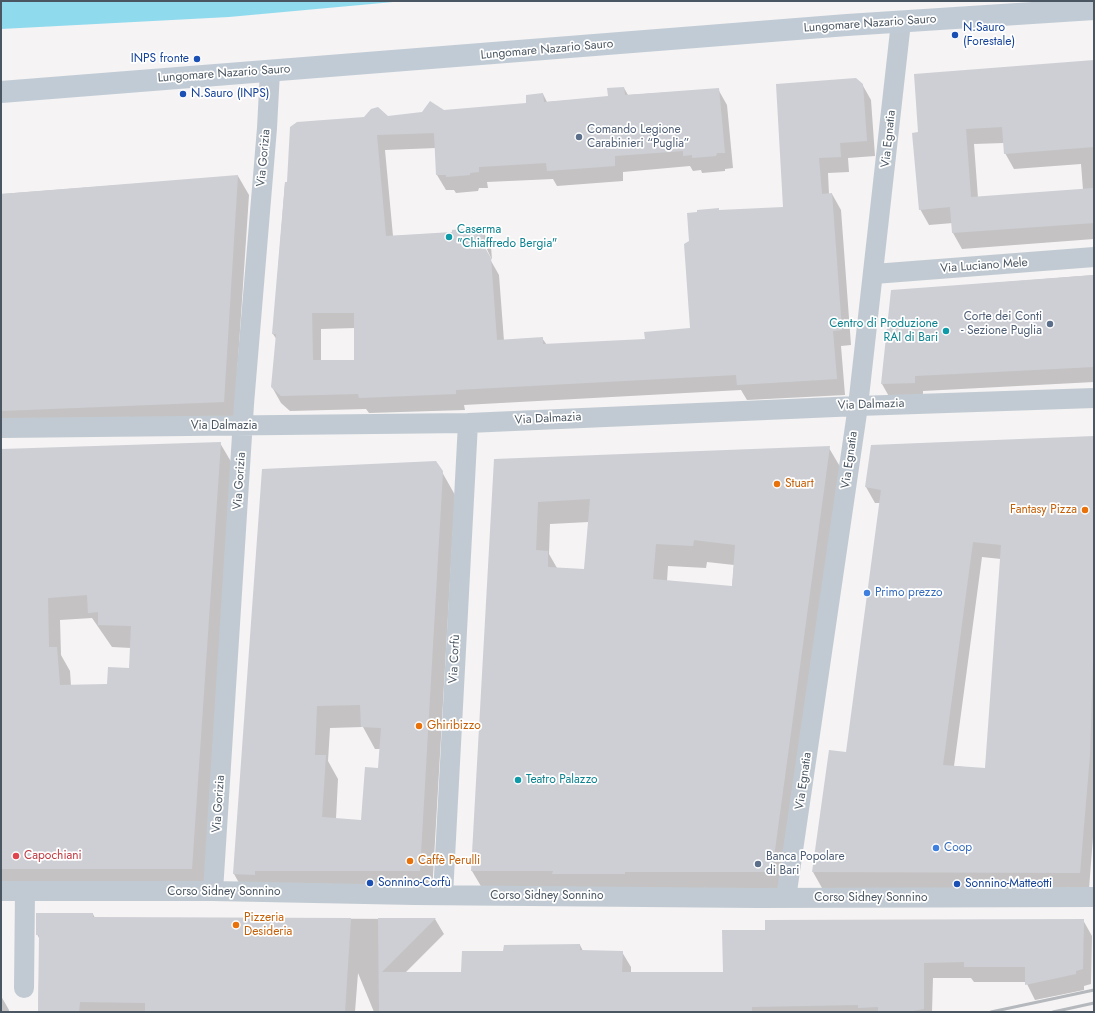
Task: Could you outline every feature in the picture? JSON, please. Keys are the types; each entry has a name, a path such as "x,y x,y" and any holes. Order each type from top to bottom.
{"main road":[{"name":"Lungomare Nazario Sauro","path":"1,92 901,22 1094,9"}],"street":[{"name":"Via Egnatia","path":"786,898 858,406 874,274 901,22"},
{"name":"Via Gorizia","path":"213,891 244,426 270,71"},
{"name":"Via Luciano Mele","path":"874,274 1094,257"},
{"name":"Via Dalmazia","path":"1,428 468,423 858,406 1094,398"},
{"name":"Via Corfù","path":"443,895 468,423"},
{"name":"Corso Sidney Sonnino","path":"1,891 213,891 786,898 1094,897"},
{"path":"24,988 25,891"}],"water":[{"path":"1,1 404,1 229,17 1,29"}],"building":[{"path":"1094,60 1094,147 1004,154 1002,127 966,129 971,197 1094,188 1094,223 952,233 950,207 919,210 912,133 918,132 914,74"},
{"name":"Caserma \"Chiaffredo Bergia\"","path":"856,78 863,84 867,141 840,143 841,157 819,158 822,194 832,193 842,330 833,331 837,379 737,385 736,375 456,390 456,394 359,398 358,394 281,396 271,387 276,334 272,334 285,182 287,182 290,127 297,122 364,117 371,109 378,107 388,116 422,112 430,101 444,110 526,103 526,95 543,93 544,102 608,96 607,88 624,87 625,95 719,88 725,153 717,153 716,156 692,158 692,155 683,156 683,151 615,156 615,166 547,171 546,163 479,167 479,172 470,173 470,175 446,177 446,175 436,175 434,133 377,135 386,236 452,232 452,230 473,228 473,230 483,229 484,246 491,258 497,340 543,337 543,344 645,339 644,332 690,328 684,244 689,241 687,213 697,212 697,210 719,208 719,210 783,207 776,84","holes":["312,313 354,313 354,360 313,360"]},
{"path":"238,175 224,402 1,411 1,194"},
{"path":"1094,275 1094,367 915,376 915,383 881,384 891,290"},
{"path":"1094,436 1094,627 1090,755 1080,873 812,872 829,750 846,752 881,490 865,487 871,445","holes":["973,542 1001,545 985,768 943,765"]},
{"path":"221,442 192,869 1,869 1,449","holes":["87,595 88,613 98,612 98,625 131,626 129,668 108,667 107,684 60,685 57,647 49,647 48,598"]},
{"path":"830,446 772,872 625,872 625,874 552,874 553,871 471,871 494,459","holes":["590,499 584,569 548,567 548,551 536,550 538,502","694,540 735,545 732,586 653,579 656,544 693,546"]},
{"path":"436,461 443,471 420,871 255,871 255,875 233,874 262,469","holes":["360,705 361,727 381,728 378,768 365,767 361,820 322,817 326,755 315,755 317,706"]},
{"path":"36,913 93,913 93,917 351,918 345,1012 145,1012 145,1003 80,1002 79,1012 38,1012 39,935 36,935"},
{"path":"378,918 436,918 382,972 461,972 462,951 503,951 504,945 580,944 580,950 623,951 622,972 723,972 722,930 765,930 765,920 1084,919 1083,969 1076,971 1076,974 1025,985 1025,967 964,967 964,962 924,963 924,1009 907,1012 878,1012 878,1007 858,1008 858,1005 752,1007 752,1012 379,1012"}],"railway":[{"path":"991,1012 1094,990"},
{"path":"1053,1012 1094,1003"}],"place":[{"name":"N.Sauro (Forestale)","path":"955,35"},
{"name":"INPS fronte","path":"197,59"},
{"name":"N.Sauro (INPS)","path":"183,94"},
{"name":"Comando Legione Carabinieri “Puglia”","path":"579,137"},
{"name":"Caserma \"Chiaffredo Bergia\"","path":"449,237"},
{"name":"Corte dei Conti - Sezione Puglia","path":"1050,324"},
{"name":"Centro di Produzione RAI di Bari","path":"946,331"},
{"name":"Stuart","path":"777,484"},
{"name":"Fantasy Pizza","path":"1085,510"},
{"name":"Primo prezzo","path":"867,593"},
{"name":"Ghiribizzo","path":"419,726"},
{"name":"Teatro Palazzo","path":"518,780"},
{"name":"Coop","path":"936,848"},
{"name":"Capochiani","path":"16,856"},
{"name":"Caffè Perulli","path":"410,861"},
{"name":"Banca Popolare di Bari","path":"758,864"},
{"name":"Sonnino-Corfù","path":"370,883"},
{"name":"Sonnino-Matteotti","path":"957,884"},
{"name":"Pizzeria Desideria","path":"236,925"}]}
